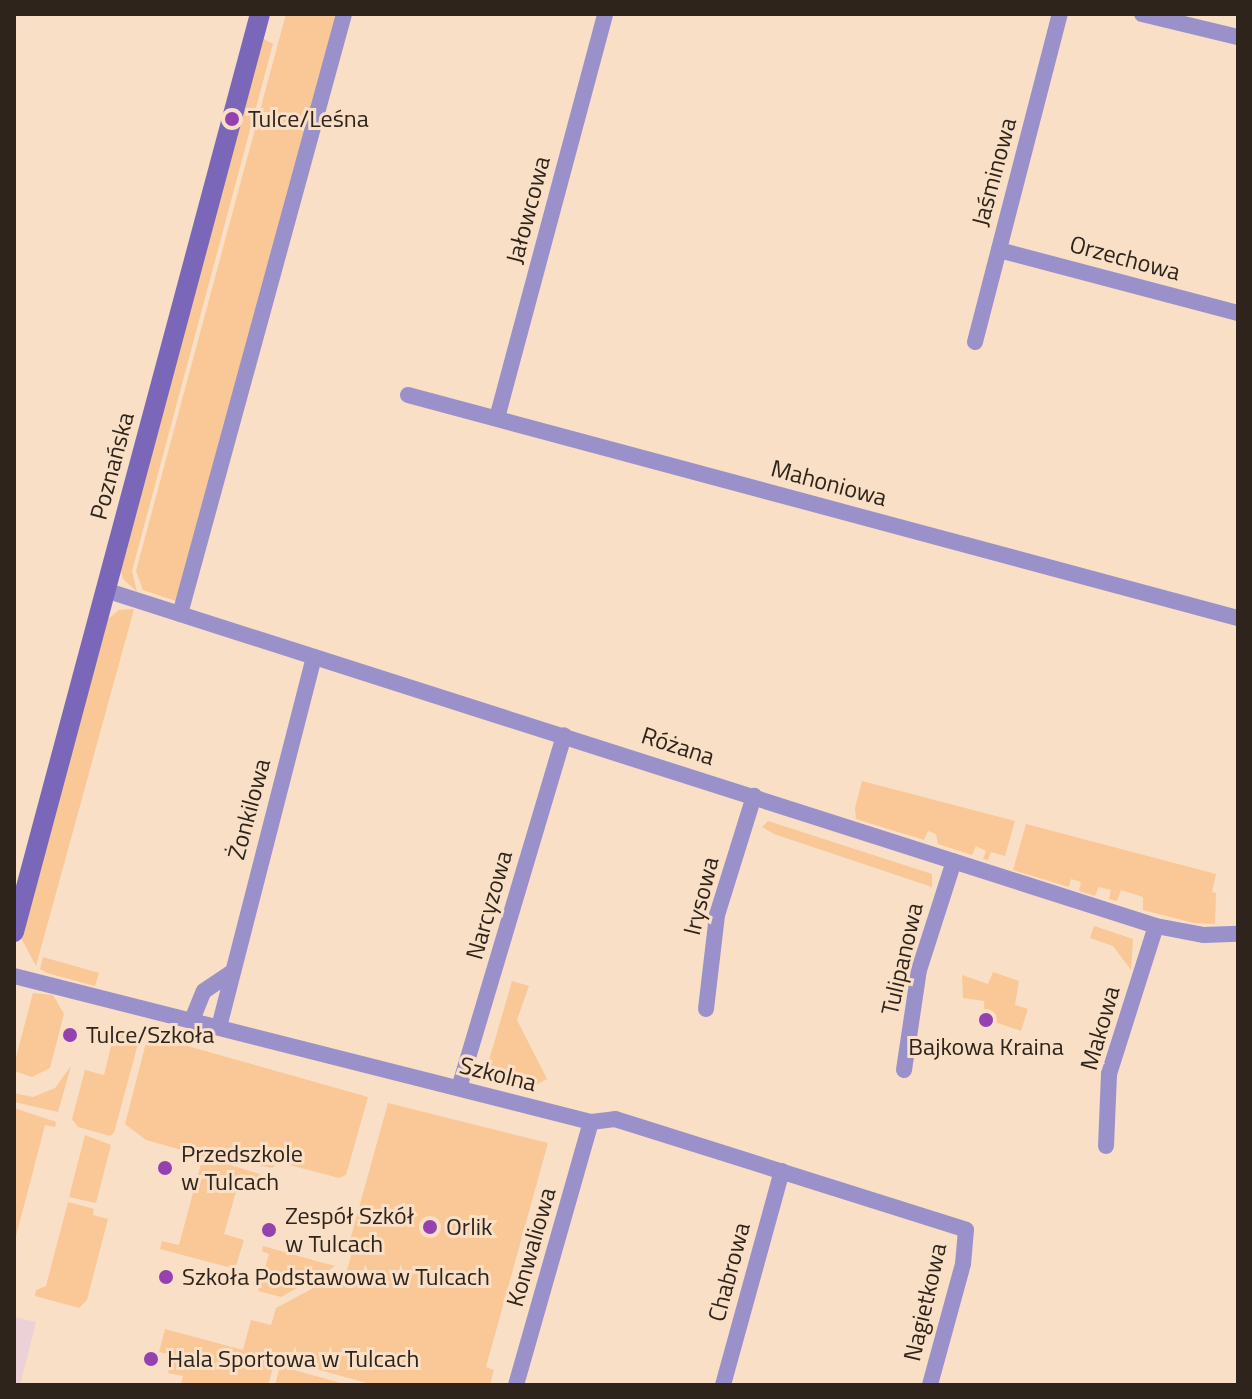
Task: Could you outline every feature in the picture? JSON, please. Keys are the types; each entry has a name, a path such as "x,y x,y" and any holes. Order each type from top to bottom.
{"street":[{"name":"Poznańska","path":"14,932 260,14"},
{"path":"180,614 344,14"},
{"name":"Jałowcowa","path":"497,418 605,14"},
{"name":"Jaśminowa","path":"975,342 1060,14"},
{"path":"1142,14 1238,37"},
{"name":"Orzechowa","path":"999,250 1238,313"},
{"name":"Mahoniowa","path":"408,395 1238,618"},
{"name":"Różana","path":"105,590 1156,926 1190,934 1238,934"},
{"name":"Żonkilowa","path":"219,1027 314,657"},
{"name":"Narcyzowa","path":"459,1088 564,735"},
{"name":"Irysowa","path":"706,1009 717,915 754,796"},
{"name":"Tulipanowa","path":"904,1070 919,970 954,861"},
{"name":"Makowa","path":"1106,1146 1109,1074 1156,926"},
{"path":"192,1020 204,991 231,973"},
{"name":"Szkolna","path":"14,976 391,1074 591,1122 615,1119 966,1230"},
{"name":"Konwaliowa","path":"516,1385 591,1122"},
{"name":"Chabrowa","path":"723,1385 782,1171"},
{"name":"Nagietkowa","path":"930,1385 963,1264 966,1230"}],"shaded area":[{"path":"286,14 337,14 179,602 143,590 136,571"},
{"path":"262,38 273,44 132,571 137,592 123,579 120,566"},
{"path":"134,609 36,966 21,938 108,619 119,610"},
{"path":"862,781 1015,821 1005,856 991,852 988,860 983,859 986,851 976,846 972,855 938,844 936,834 928,831 924,840 856,819 855,808"},
{"path":"768,821 932,874 932,887 774,834 762,827"},
{"path":"1026,824 1216,874 1212,892 1216,893 1215,924 1194,923 1143,910 1143,897 1121,890 1117,901 1109,899 1111,890 1098,887 1095,896 1079,891 1081,882 1071,879 1069,887 1013,870"},
{"path":"1094,926 1133,939 1131,970 1113,946 1090,938"},
{"path":"43,957 99,973 95,986 47,973 40,969"},
{"path":"993,972 1019,981 1015,1005 1028,1009 1021,1031 998,1023 985,1024 984,1001 963,998 962,975 988,984"},
{"path":"512,981 529,986 517,1020 547,1079 530,1088 485,1074"},
{"path":"33,993 53,995 64,1014 50,1068 32,1077 14,1071 14,1065"},
{"path":"121,1028 140,1036 114,1133 110,1136 78,1127 72,1119 85,1070 104,1075 115,1030"},
{"path":"152,1036 368,1097 346,1175 339,1178 278,1162 272,1168 231,1159 230,1165 260,1174 258,1179 241,1174 224,1234 244,1240 235,1269 160,1249 162,1241 179,1245 203,1156 146,1140 125,1124 147,1039"},
{"path":"71,1066 58,1112 14,1102 14,1093 33,1097 55,1088"},
{"path":"388,1103 548,1143 486,1367 494,1370 490,1385 374,1385 276,1358 268,1385 181,1385 183,1376 168,1373 172,1355 159,1352 165,1329 243,1350 251,1320 271,1325 276,1308 347,1270 352,1253 347,1251"},
{"path":"14,1108 56,1122 55,1127 45,1125 14,1244"},
{"path":"85,1135 111,1145 96,1203 69,1197"},
{"path":"68,1202 94,1209 93,1215 108,1219 87,1300 79,1308 35,1296 36,1290 46,1286"},
{"path":"263,1246 336,1266 281,1297 258,1291 269,1254 262,1251"},
{"path":"14,1317 36,1322 20,1385 14,1385"},
{"path":"280,1366 348,1385 275,1385"}],"place":[{"name":"Tulce/Leśna","path":"232,119"},
{"name":"Bajkowa Kraina","path":"986,1020"},
{"name":"Tulce/Szkoła","path":"70,1035"},
{"name":"Przedszkole w Tulcach","path":"165,1168"},
{"name":"Orlik","path":"430,1227"},
{"name":"Zespół Szkół w Tulcach","path":"269,1230"},
{"name":"Szkoła Podstawowa w Tulcach","path":"166,1277"},
{"name":"Hala Sportowa w Tulcach","path":"151,1359"}]}
